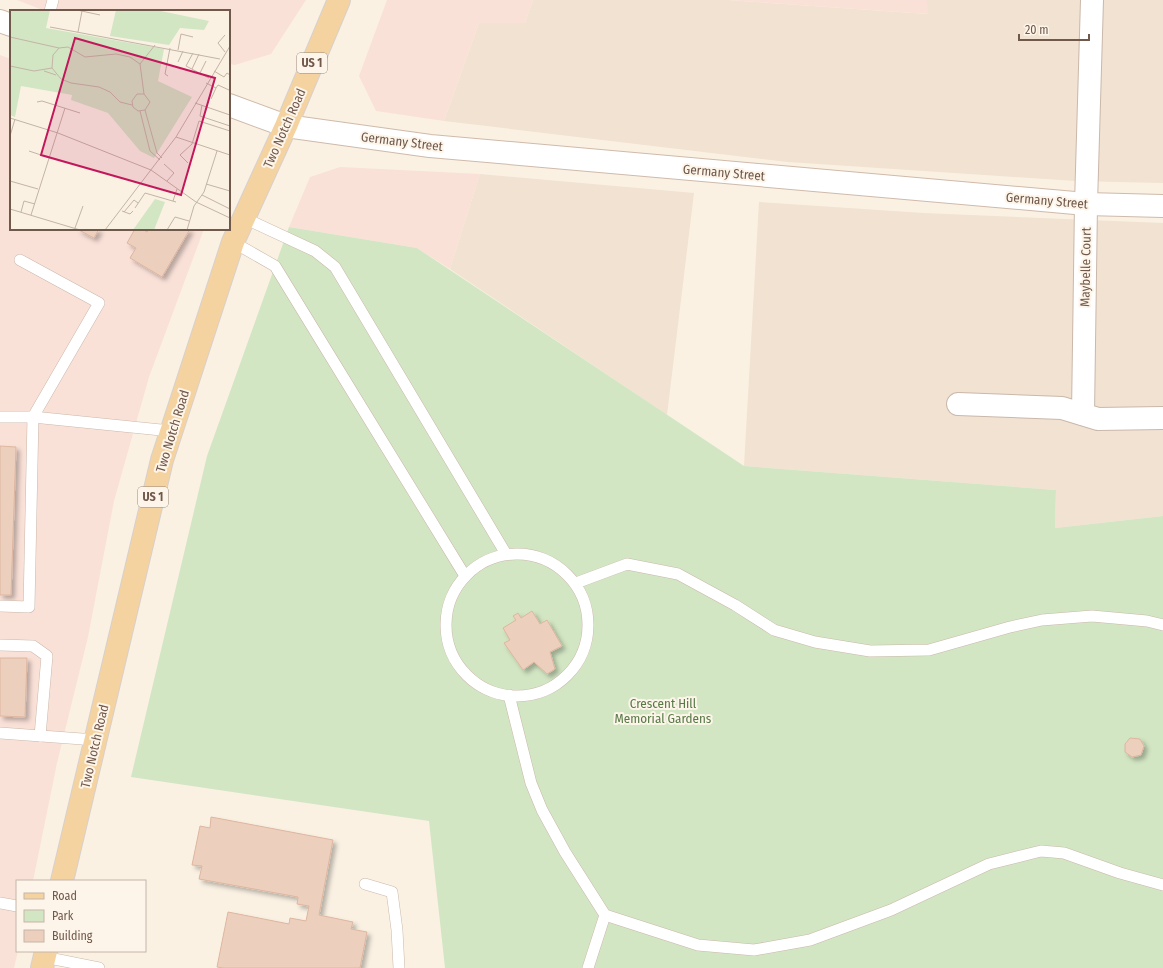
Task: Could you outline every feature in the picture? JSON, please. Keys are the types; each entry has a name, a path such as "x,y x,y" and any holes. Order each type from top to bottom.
{"main road":[{"name":"Two Notch Road","path":"62,880 162,460 171,431 233,242 286,126 339,0"}],"street":[{"name":"Maybelle Court","path":"1083,414 1086,204 1092,0"},
{"path":"0,21 10,25"},
{"name":"Germany Street","path":"230,105 286,126 430,146 1086,204 1163,206"},
{"path":"958,404 1062,408 1098,419 1163,418"}],"lane":[{"path":"50,10 53,0"},
{"path":"244,218 315,251 335,267 506,554"},
{"path":"233,242 275,266 465,576"},
{"path":"0,606 29,607 33,417 99,303 20,260"},
{"path":"0,417 33,417 171,431"},
{"path":"516,553 543,558 562,569 576,583 588,613 586,643 580,659 574,668 566,676 546,690 527,695 509,695 491,690 481,685 464,672 450,646 446,627 448,612 454,592 465,576 487,560 506,554 516,553"},
{"path":"576,583 627,564 678,574 735,605 774,630 815,642 870,651 929,650 1010,627 1042,620 1092,616 1147,621 1163,625"},
{"path":"0,645 33,646 47,656 40,736"},
{"path":"509,695 531,783 542,810 565,852 605,915 698,945 754,950 810,940 891,910 989,864 1041,852 1064,853 1120,873 1163,885"},
{"path":"0,733 96,740"},
{"path":"366,884 392,892 397,930 399,968"},
{"path":"0,903 16,906"},
{"path":"588,968 605,915"},
{"path":"44,959 99,968"}],"shaded area":[{"path":"17,0 306,0 271,54 235,65 230,64 230,10 42,10"},
{"path":"387,0 533,0 525,23 479,23 444,121 376,111 359,76"},
{"path":"533,0 728,0 927,14 927,0 1163,0 1163,183 1076,181 788,162 444,121 479,23 525,23"},
{"path":"728,0 927,0 928,14"},
{"path":"0,55 10,59 10,230 204,230 149,377 114,501 88,637 57,763 33,880 16,880 16,952 18,952 14,968 0,968"},
{"path":"340,167 480,174 450,269 417,248 289,227 310,177"},
{"path":"480,174 694,193 667,415 450,269"},
{"path":"759,202 923,213 1163,223 1163,516 1055,528 1056,490 744,466"}],"green space":[{"name":"Crescent Hill Memorial Gardens","path":"289,227 417,248 744,466 1056,490 1055,528 1163,516 1163,968 445,968 429,821 131,777 207,456"}],"building":[{"path":"79,230 98,230 94,238"},
{"path":"134,230 144,230 147,232 148,230 189,230 162,277 130,258 136,248 127,243"},
{"path":"0,446 16,447 11,595 0,595"},
{"path":"532,611 540,624 547,620 562,646 550,652 555,669 547,674 534,662 523,670 504,643 510,640 503,628 516,620 513,616 518,613 521,618"},
{"path":"0,658 27,658 25,717 0,716"},
{"path":"1130,738 1140,739 1144,746 1141,755 1132,757 1125,752 1125,744"},
{"path":"211,817 333,840 319,915 353,922 351,929 367,932 360,968 217,967 228,912 289,924 290,918 306,921 309,906 297,904 298,897 199,879 202,866 192,865 200,826 210,828"}]}
